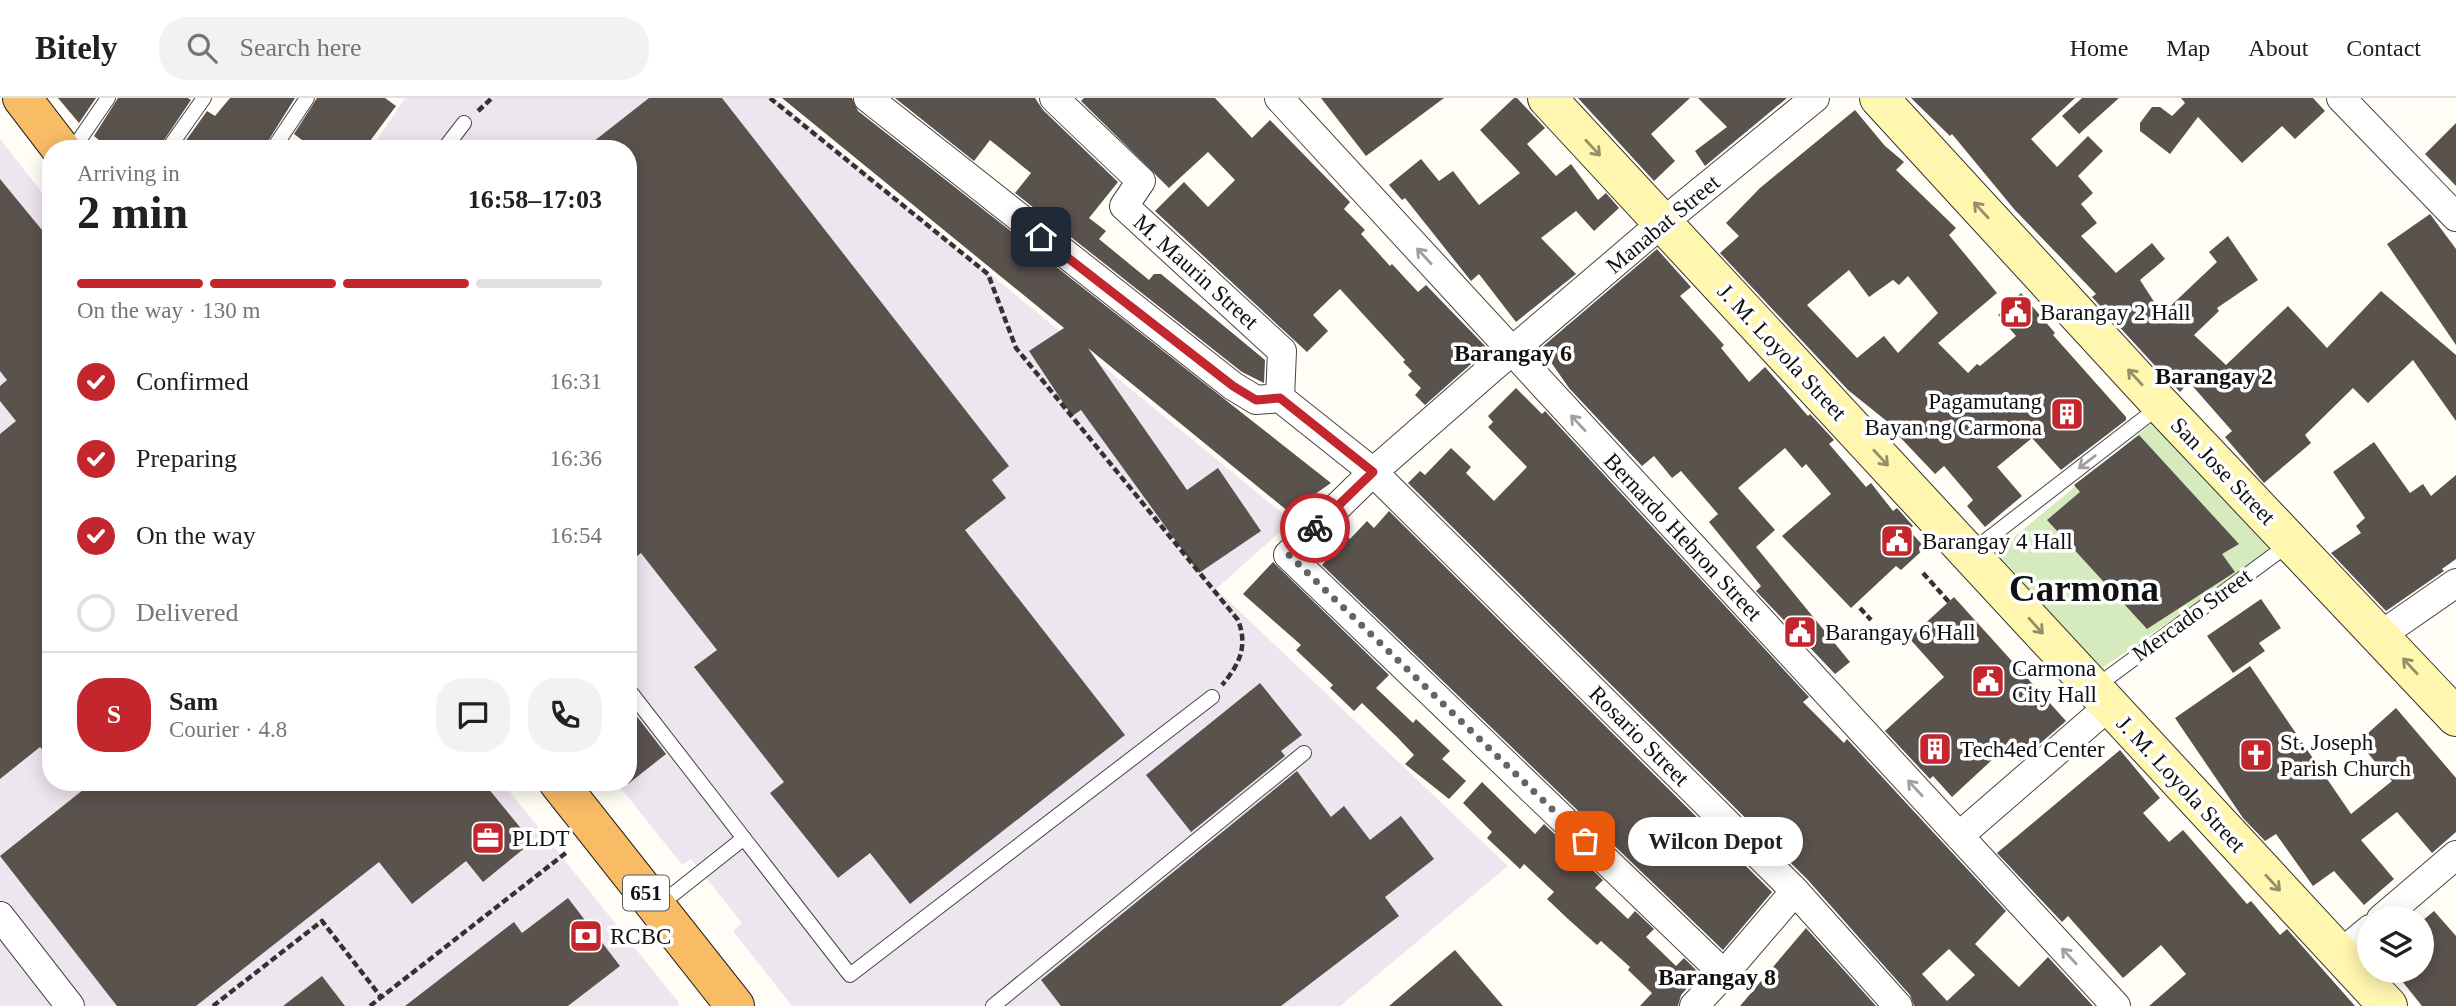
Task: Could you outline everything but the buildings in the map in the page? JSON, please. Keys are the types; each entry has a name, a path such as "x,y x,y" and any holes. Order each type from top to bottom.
{"highway":[{"path":"22,98 54,140"},
{"name":"651","path":"565,791 733,1006"}],"main road":[{"name":"J. M. Loyola Street","path":"1547,98 2388,1006"},
{"name":"San Jose Street","path":"1879,98 2161,405 2456,716"}],"street":[{"path":"868,98 1233,386 1256,400 1280,398"},
{"name":"M. Maurin Street","path":"1054,98 1142,181 1124,206 1282,351 1280,398"},
{"name":"Bernardo Hebron Street","path":"1279,98 2116,1006"},
{"name":"Manabat Street","path":"1724,974 1289,555 1373,472 1662,223 1815,98"},
{"path":"2341,98 2456,217"},
{"name":"Rosario Street","path":"1280,398 1373,472 1796,891 1898,1006"},
{"path":"2381,635 2456,583"},
{"name":"Mercado Street","path":"1959,836 2101,697"},
{"path":"2396,906 2456,855"},
{"path":"1694,1006 1796,891"},
{"path":"0,916 70,1006"},
{"path":"2340,954 2357,940"}],"lane":[{"path":"79,140 108,98"},
{"path":"174,140 204,98"},
{"path":"279,140 307,98"},
{"path":"451,140 464,123"},
{"path":"1970,553 2161,405"},
{"name":"Mercado Street","path":"2101,697 2291,542"},
{"path":"637,701 850,975 1212,697"},
{"path":"993,1006 1304,753"},
{"path":"657,907 744,838"}],"path":[{"path":"770,98 988,274 1016,348 1238,620 1244,635 1243,652 1234,671 1212,697"},
{"path":"1923,573 1949,602"},
{"path":"1860,608 1871,620"},
{"path":"370,1006 567,852"},
{"path":"213,1006 322,921 381,997"}],"shaded area":[{"path":"405,98 775,98 1292,521 1216,589 1508,866 1340,1006 792,1006 733,931 742,923 691,859 682,865 623,791 637,791 637,140 377,140"},
{"path":"0,139 42,193 42,791 509,791 679,1003 678,1006 0,1006"}],"green space":[{"path":"2154,421 2271,551 2101,669 1996,552"}],"way so far":[{"path":"1315,528 1289,555 1585,841"}],"place":[{"name":"Barangay 2 Hall","path":"2016,312"},
{"name":"Pagamutang Bayan ng Carmona","path":"2067,414"},
{"name":"Barangay 4 Hall","path":"1897,541"},
{"name":"Barangay 6 Hall","path":"1800,632"},
{"name":"Carmona City Hall","path":"1988,681"},
{"name":"Tech4ed Center","path":"1935,749"},
{"name":"St. Joseph Parish Church","path":"2256,755"},
{"name":"PLDT","path":"488,838"},
{"name":"Wilcon Depot","path":"1585,841"},
{"name":"RCBC","path":"586,936"}],"district":[{"name":"Barangay 6","path":"1513,353"},
{"name":"Barangay 2","path":"2214,376"},
{"name":"Carmona","path":"2084,588"},
{"name":"Barangay 8","path":"1717,977"}],"route":[{"path":"1041,237 1233,386 1256,400 1280,398 1373,472 1315,528"}]}
